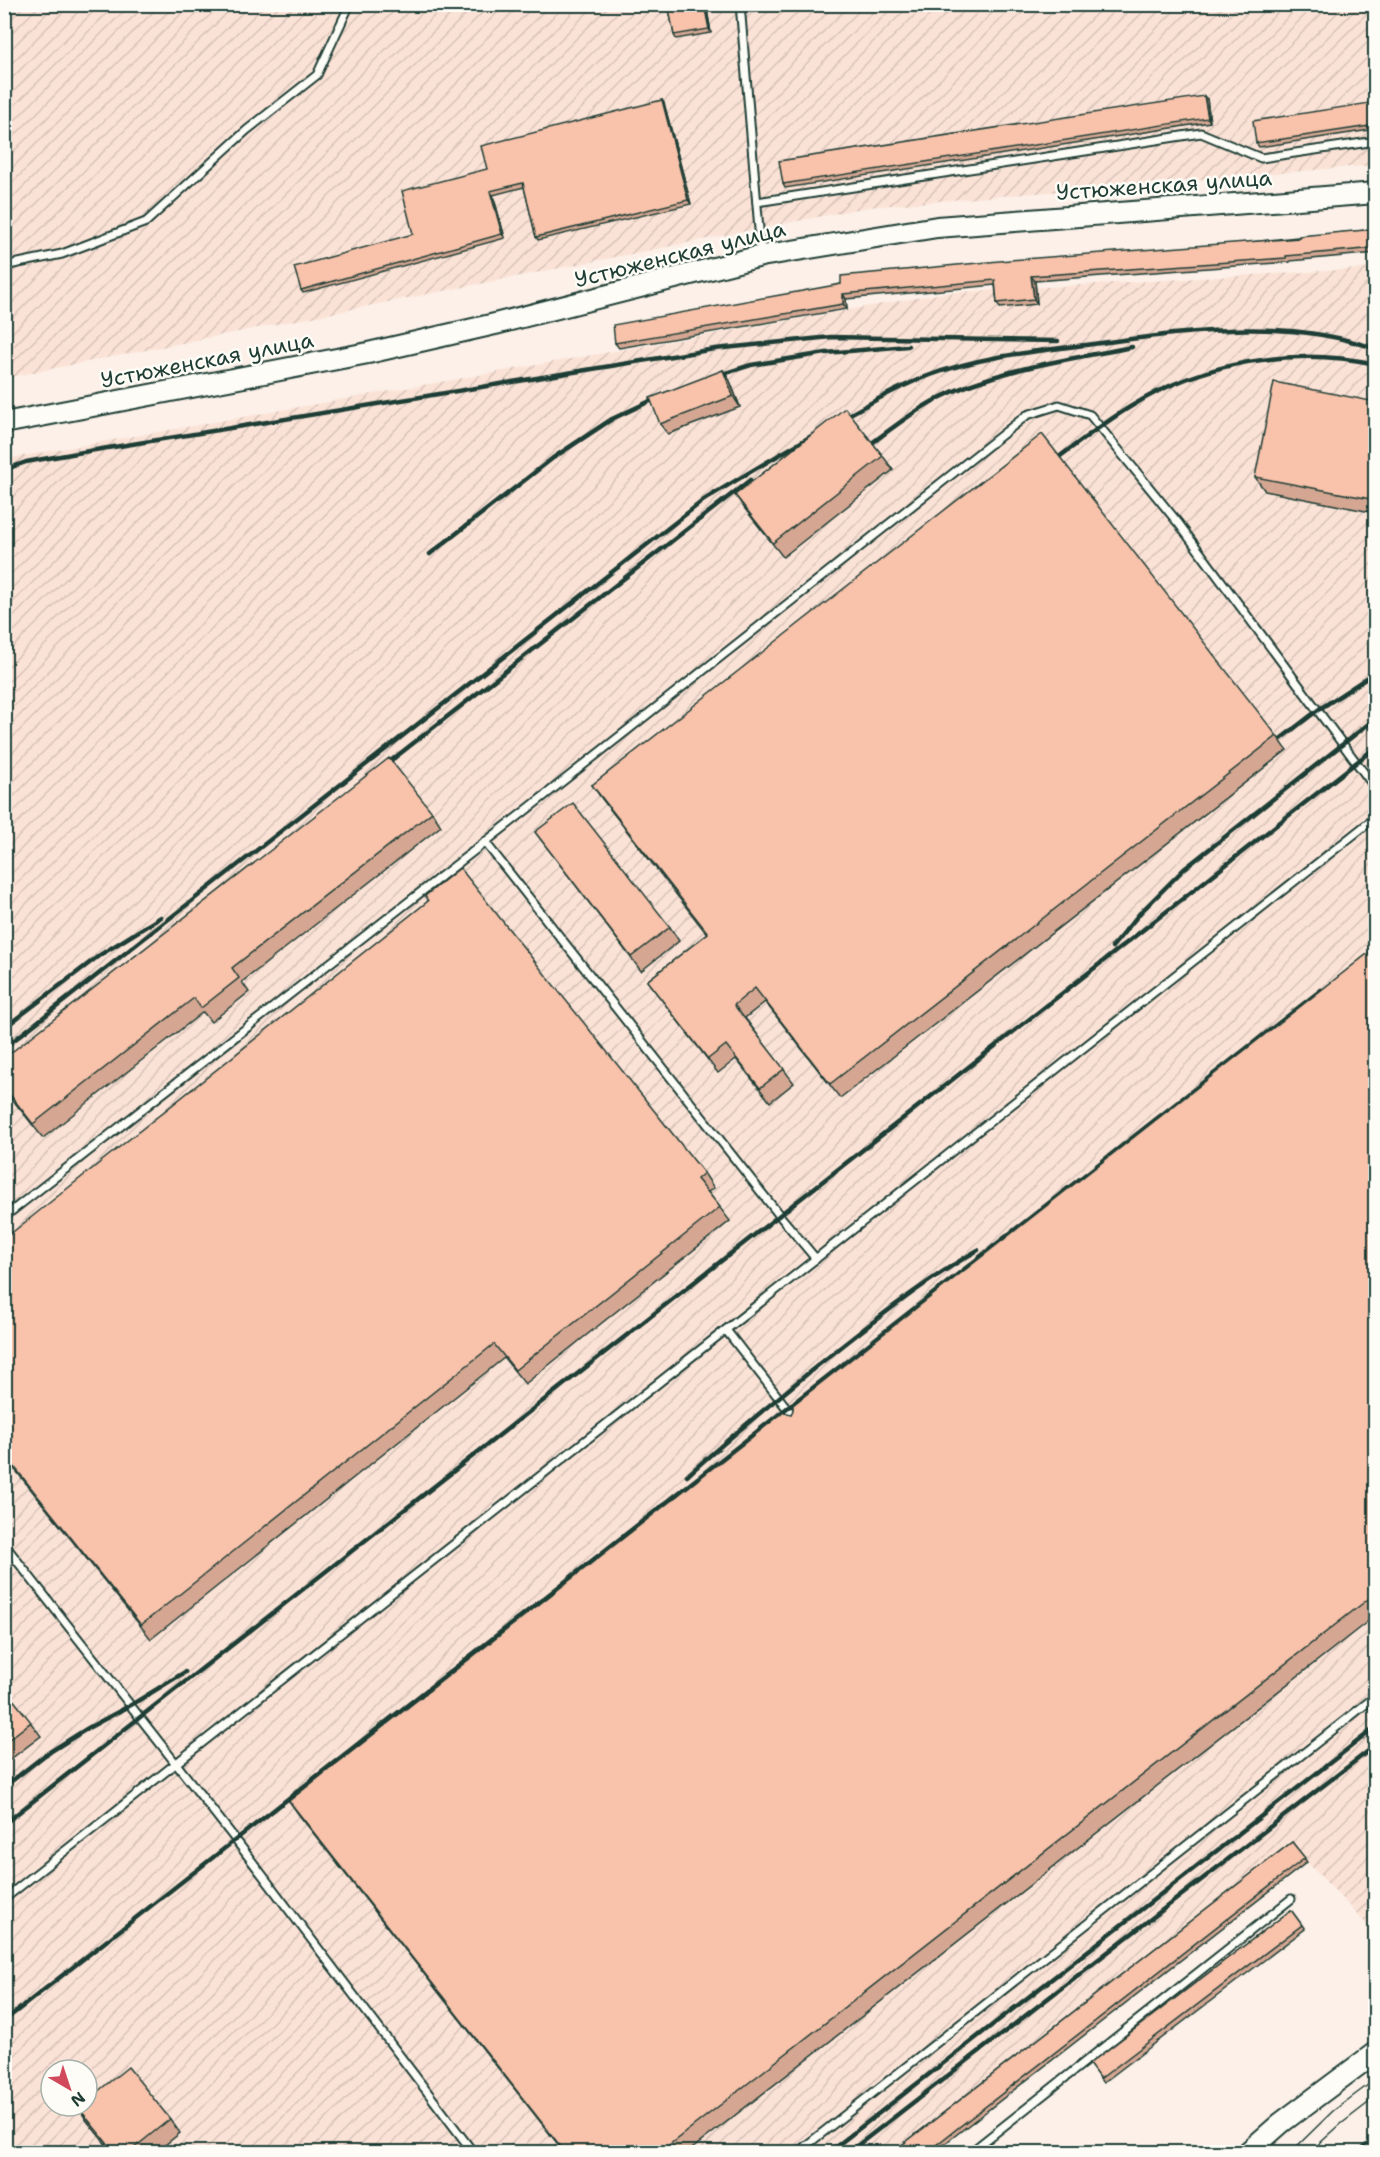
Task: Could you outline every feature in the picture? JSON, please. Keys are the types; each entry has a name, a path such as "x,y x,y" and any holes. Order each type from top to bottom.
{"main road":[{"name":"Устюженская улица","path":"4,423 368,353 507,321 761,256 937,226 1376,193"},
{"path":"1248,2152 1281,2123 1376,2052"}],"lane":[{"path":"4,266 62,254 146,222 248,130 317,75 350,4"},
{"path":"740,4 761,256"},
{"path":"757,202 1201,134 1261,158 1376,141"},
{"path":"4,1217 1027,416 1059,405 1090,415 1179,524 1376,789"},
{"path":"4,1899 1376,817"},
{"path":"485,842 780,1216 816,1258"},
{"path":"726,1330 798,1423"},
{"path":"4,1544 236,1839 473,2152"},
{"path":"798,2152 1376,1696"},
{"path":"971,2152 1291,1899"},
{"path":"1363,2152 1376,2143"}],"shaded area":[{"path":"5,5 1375,5 1375,165 868,207 5,378"},
{"path":"1375,268 1375,1933 1307,1862 1295,1846 900,2152 5,2152 5,459 944,293"}],"building":[{"path":"668,4 704,4 709,29 674,35"},
{"path":"1204,96 1208,118 783,184 779,161"},
{"path":"662,100 688,200 536,237 523,183 490,191 502,234 301,290 294,267 413,234 402,191 487,169 481,146"},
{"path":"1376,102 1376,125 1256,143 1253,121"},
{"path":"1376,229 1376,248 1286,256 1286,258 1031,276 1034,299 997,303 995,280 843,294 843,304 615,343 613,325 841,284 841,276 1010,260 1299,238 1299,236"},
{"path":"723,370 733,396 660,424 650,398"},
{"path":"1274,382 1376,402 1376,500 1255,477"},
{"path":"845,408 883,456 773,543 735,495"},
{"path":"1042,434 1277,736 830,1084 755,988 734,1005 784,1069 760,1088 726,1045 708,1059 647,981 708,933 592,785"},
{"path":"389,758 432,812 232,968 239,978 201,1008 194,998 33,1124 4,1087 4,1058"},
{"path":"573,803 670,927 631,957 535,832"},
{"path":"460,868 704,1173 697,1179 720,1207 515,1370 494,1344 141,1625 4,1454 4,1239 428,901 425,896"},
{"path":"1376,947 1376,1593 660,2152 565,2152 289,1801 784,1412 791,1414 793,1405"},
{"path":"4,1688 31,1722 4,1743"},
{"path":"1292,1842 1305,1858 927,2152 893,2152"},
{"path":"1291,1910 1302,1925 1100,2079 1089,2064"},
{"path":"128,2067 170,2119 129,2152 114,2152 87,2118 99,2118 99,2090"}],"tram line":[{"path":"1291,2152 1333,2111 1376,2079"},
{"path":"1310,2152 1376,2097"}],"railway":[{"path":"4,1048 704,500 889,393 946,370 987,359 1164,335 1271,330 1342,339 1376,349"},
{"path":"4,470 26,462 83,452 715,349 831,337 1058,341"},
{"path":"710,378 751,365 826,353 908,346"},
{"path":"872,443 937,399 983,380 1032,367 1132,347"},
{"path":"1059,457 1112,419 1158,391 1217,369 1280,358 1312,357 1376,364"},
{"path":"430,554 553,458 612,419 665,394"},
{"path":"379,770 750,480"},
{"path":"1279,740 1318,710 1376,672"},
{"path":"1112,947 1140,913 1184,869 1376,718"},
{"path":"4,1824 1376,747"},
{"path":"4,1028 100,955 161,917"},
{"path":"4,2021 1321,990"},
{"path":"687,1476 812,1370 872,1323 935,1277 978,1250"},
{"path":"4,1787 45,1755 185,1672"},
{"path":"829,2152 1376,1727"},
{"path":"849,2152 1376,1745"}]}
